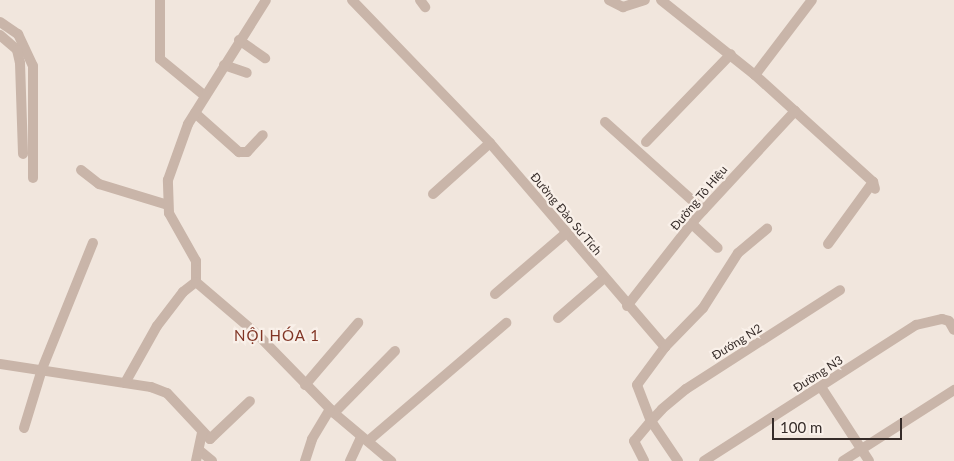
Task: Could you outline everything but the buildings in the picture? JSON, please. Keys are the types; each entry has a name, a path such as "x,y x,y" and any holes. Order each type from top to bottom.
{"street":[{"path":"160,0 160,59 205,96"},
{"path":"266,0 239,40 195,113 175,156 168,180 168,205 173,223 196,261 196,282 258,335 332,411 391,461"},
{"name":"Đường Đào Sư Tích","path":"352,0 490,144 603,280 665,347"},
{"path":"609,0 623,7 645,0"},
{"path":"660,0 731,54 795,111 874,186 828,244"},
{"path":"755,75 812,0"},
{"path":"0,22 18,34 32,66 33,178"},
{"path":"0,35 17,50 20,63 23,154"},
{"path":"239,40 265,58"},
{"path":"646,142 731,54"},
{"path":"224,65 247,73"},
{"name":"Đường Tô Hiệu","path":"627,306 703,210 795,111"},
{"path":"195,113 239,152 247,152 263,135"},
{"path":"604,122 703,210"},
{"path":"432,194 490,144"},
{"path":"81,170 99,184 168,205"},
{"path":"692,224 718,248"},
{"path":"678,461 651,421 637,385 665,347 703,308 738,253 766,230"},
{"path":"495,294 565,234"},
{"path":"24,428 42,369 93,243"},
{"path":"558,318 603,280"},
{"path":"125,383 157,326 183,292 196,282"},
{"name":"Đướng N2","path":"651,421 686,388 840,290"},
{"name":"Đường N3","path":"704,461 916,324 932,320 951,326"},
{"path":"350,461 364,439 506,322"},
{"path":"305,385 358,324"},
{"path":"305,461 312,439 332,411 395,351"},
{"path":"0,364 125,383 167,393 202,432 213,438 250,402"},
{"path":"821,387 868,461"},
{"path":"843,461 954,390"},
{"path":"644,461 634,440 651,421"},
{"path":"196,461 202,432"},
{"path":"199,450 212,461"}],"district":[{"name":"NỘI HÓA 1","path":"277,336"}]}
